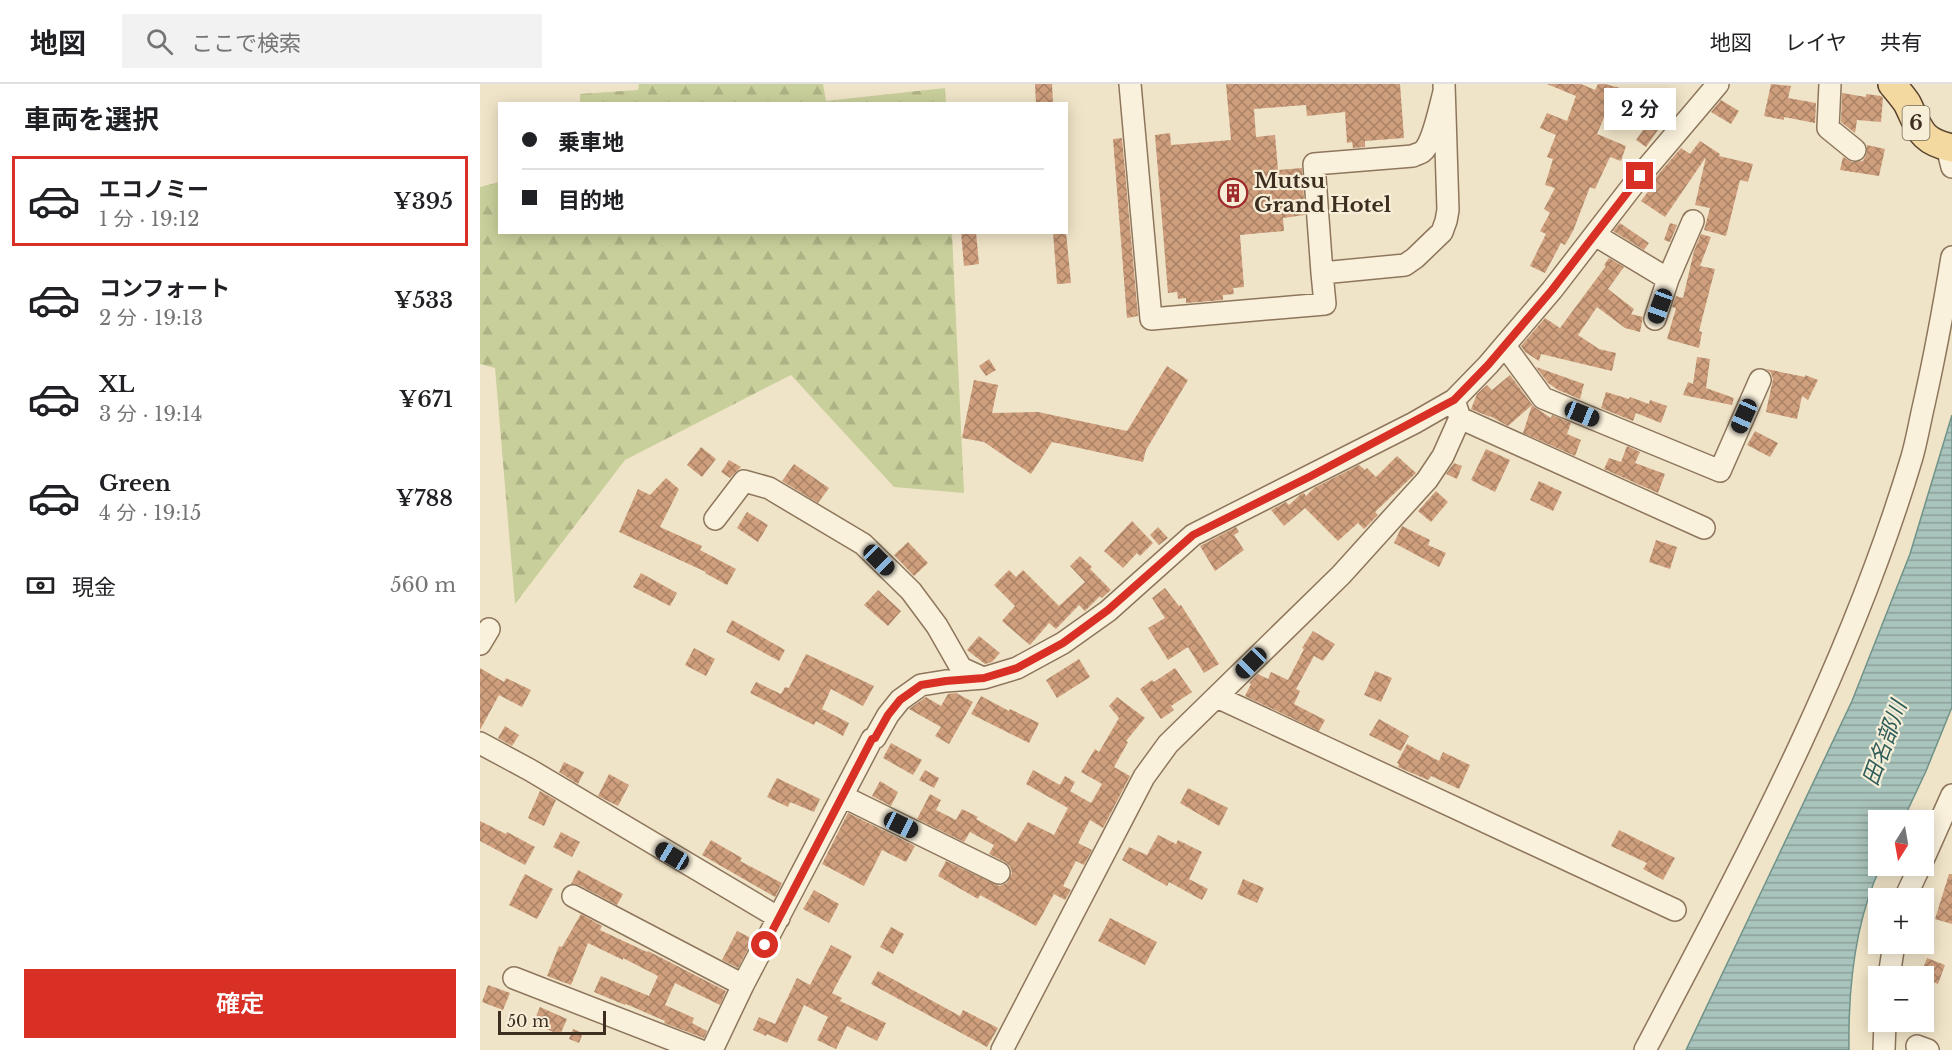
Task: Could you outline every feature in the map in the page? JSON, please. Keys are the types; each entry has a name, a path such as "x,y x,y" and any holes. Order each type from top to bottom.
{"main road":[{"name":"6","path":"1892,84 1906,102 1918,129 1950,154"}],"street":[{"path":"1130,84 1151,319 1325,304 1314,164 1413,156 1422,152 1432,133 1444,88"},
{"path":"1002,1050 1144,777 1168,744 1341,575 1427,480 1443,456 1457,409 1640,176 1718,84"},
{"path":"1830,84 1828,128 1855,150"},
{"path":"1322,273 1405,265 1442,232 1446,221 1448,199 1444,88"},
{"path":"1655,319 1668,279 1693,221"},
{"path":"1595,235 1668,279"},
{"path":"1645,1050 1749,851 1818,708 1885,539 1913,454 1939,339 1952,257"},
{"path":"1505,346 1543,398 1720,471 1760,380"},
{"path":"712,1050 743,985 872,739 875,738 900,700 921,685 984,678 1017,668 1063,643 1108,610 1193,535 1362,450 1457,409 1704,528"},
{"path":"715,519 744,481 769,488 817,515 864,543 911,591 938,626 961,668 984,678"},
{"path":"1217,698 1676,910"},
{"path":"480,743 530,770 779,918"},
{"path":"1934,835 1952,795"},
{"path":"842,796 999,873"},
{"path":"573,896 743,985"},
{"path":"514,978 699,1050"},
{"path":"1884,1050 1885,1032"}],"green space":[{"path":"639,84 823,84 826,101 945,88 946,102 580,102 580,94 638,90"},
{"path":"498,182 498,234 952,234 964,493 894,487 791,375 625,460 515,604 495,368 480,364 480,187"}],"water":[{"name":"田名部川","path":"1952,415 1952,707 1908,810 1868,810 1868,876 1877,876 1872,888 1868,888 1868,899 1854,956 1849,1050 1686,1050 1852,701 1910,554"}],"building":[{"path":"1035,84 1052,84 1053,102 1036,102"},
{"name":"Mutsu Grand Hotel","path":"1226,84 1400,84 1404,138 1365,141 1365,147 1353,148 1352,142 1347,143 1345,112 1307,116 1306,105 1254,109 1256,137 1275,135 1278,170 1302,168 1305,215 1283,218 1284,231 1240,235 1244,287 1233,288 1234,294 1223,295 1223,300 1186,303 1186,298 1178,299 1177,292 1168,293 1155,135 1170,133 1171,145 1231,140"},
{"path":"1547,84 1581,84 1595,90 1598,84 1605,84 1643,94 1640,107 1611,101 1597,134 1626,146 1621,161 1610,157 1595,189 1590,187 1573,231 1565,245 1561,243 1545,273 1530,266 1546,234 1540,231 1550,213 1544,209 1555,188 1545,185 1553,159 1547,157 1556,135 1540,128 1547,113 1567,121 1576,96"},
{"path":"1771,84 1791,86 1788,98 1816,103 1815,123 1764,116"},
{"path":"1842,93 1866,97 1866,94 1881,96 1883,98 1881,122 1857,120 1855,133 1841,122"},
{"path":"1721,100 1739,111 1731,124 1711,112"},
{"path":"1648,123 1658,130 1646,147 1636,140"},
{"path":"1122,138 1138,316 1127,318 1113,139"},
{"path":"1700,141 1720,154 1719,156 1753,164 1748,182 1740,180 1726,236 1704,230 1710,208 1695,205 1706,157 1665,217 1641,201 1652,186 1650,184 1681,148 1690,154"},
{"path":"1867,145 1885,149 1879,176 1840,170 1843,157 1852,162 1863,161 1867,153"},
{"path":"1620,223 1649,243 1644,250 1613,231"},
{"path":"1670,223 1677,225 1670,242 1664,240"},
{"path":"961,234 976,234 979,264 964,266"},
{"path":"1053,234 1066,234 1071,283 1057,284"},
{"path":"1701,234 1711,237 1700,266 1715,269 1699,331 1702,332 1699,348 1667,339 1676,308 1672,307 1676,296 1683,298 1694,251"},
{"path":"1609,258 1624,267 1608,289 1634,309 1631,314 1643,317 1640,332 1625,328 1597,307 1578,335 1599,349 1616,353 1612,371 1541,354 1539,361 1525,352 1521,346 1545,318 1560,328 1606,266 1604,265"},
{"path":"1697,357 1710,359 1706,388 1734,398 1732,405 1683,395 1688,382 1693,384"},
{"path":"989,359 996,370 986,376 979,366"},
{"path":"1167,366 1188,380 1146,450 1143,462 1052,442 1031,474 984,442 962,438 974,380 998,385 992,413 1038,412 1127,431"},
{"path":"1536,367 1584,384 1580,399 1548,383"},
{"path":"1766,369 1805,377 1805,375 1818,380 1808,400 1802,396 1797,419 1766,412 1773,379 1771,373"},
{"path":"1510,375 1533,406 1551,418 1552,415 1571,423 1567,434 1581,440 1575,456 1523,433 1532,405 1508,426 1471,409 1477,394 1487,385 1492,390"},
{"path":"1606,392 1649,404 1650,400 1667,406 1661,423 1636,413 1633,421 1601,408"},
{"path":"1755,431 1778,443 1770,457 1747,445"},
{"path":"1627,446 1640,452 1635,463 1665,474 1658,493 1604,469 1609,458 1621,462"},
{"path":"701,447 716,459 702,477 687,465"},
{"path":"1486,449 1510,460 1495,492 1471,480"},
{"path":"1397,456 1416,473 1375,512 1378,515 1364,529 1358,523 1338,541 1305,508 1284,526 1271,510 1286,502 1289,505 1301,494 1304,493 1306,496 1314,488 1359,465 1365,470 1367,468 1376,477"},
{"path":"729,460 741,467 730,478 721,472"},
{"path":"1454,463 1462,466 1457,479 1446,474"},
{"path":"794,464 829,488 818,503 782,481"},
{"path":"666,478 679,489 660,527 702,546 700,550 736,569 727,585 706,572 619,532 638,489 650,495"},
{"path":"1539,481 1562,492 1553,511 1530,500"},
{"path":"1436,491 1448,502 1431,522 1418,511"},
{"path":"747,512 768,525 758,542 737,528"},
{"path":"1132,521 1153,543 1140,556 1137,553 1123,568 1104,551"},
{"path":"1402,526 1430,540 1428,545 1446,553 1439,567 1394,543"},
{"path":"1158,527 1168,538 1159,545 1150,535"},
{"path":"1236,527 1239,532 1234,535 1244,550 1215,571 1200,546"},
{"path":"1656,540 1677,547 1670,569 1649,562"},
{"path":"908,542 928,563 914,576 894,555"},
{"path":"1080,556 1111,590 1102,598 1100,596 1085,611 1079,605 1056,629 1049,623 1030,645 1002,621 1015,606 994,585 1009,570 1016,577 1023,570 1059,606 1085,582 1070,566"},
{"path":"641,573 677,593 670,606 633,587"},
{"path":"1165,588 1179,606 1181,605 1219,664 1204,673 1188,647 1168,660 1148,628 1165,618 1152,598"},
{"path":"878,590 901,611 888,626 864,605"},
{"path":"732,620 785,650 779,661 726,632"},
{"path":"1313,631 1335,644 1323,661 1314,656 1296,689 1300,691 1294,704 1325,720 1319,731 1245,696 1251,684 1249,683 1258,674 1268,679 1271,672 1288,680 1304,649 1302,648"},
{"path":"979,636 1000,653 992,662 985,664 967,650"},
{"path":"694,648 715,659 706,676 685,665"},
{"path":"806,654 874,686 863,706 831,689 822,709 849,723 843,736 816,721 814,725 750,693 756,682 781,694 785,687 789,688"},
{"path":"1079,659 1090,677 1057,698 1046,680"},
{"path":"480,668 504,682 506,678 531,690 522,707 499,695 480,730"},
{"path":"1175,668 1192,692 1171,706 1174,710 1161,719 1140,689"},
{"path":"1375,671 1392,678 1381,702 1364,695"},
{"path":"956,693 973,702 949,744 935,736 941,727 909,709 926,697 941,706 948,694"},
{"path":"981,696 1039,723 1029,743 971,714"},
{"path":"1117,697 1145,718 1126,741 1128,742 1114,767 1130,776 1103,828 1090,820 1078,843 1092,850 1084,865 1076,861 1063,886 1071,890 1065,900 1054,894 1036,926 980,895 978,899 938,876 946,861 999,886 1007,883 1012,873 1010,866 989,854 994,845 970,832 964,842 917,819 930,794 941,800 936,810 956,820 962,809 1016,842 1028,822 1054,835 1068,808 1026,784 1033,770 1060,785 1065,776 1075,782 1070,791 1091,803 1102,784 1081,772 1095,749 1099,752 1119,718 1109,706"},
{"path":"1379,719 1409,736 1401,751 1369,735"},
{"path":"505,726 519,735 512,746 498,738"},
{"path":"891,743 922,760 913,775 883,758"},
{"path":"1407,744 1439,761 1443,752 1470,765 1459,789 1431,776 1428,780 1398,767 1397,763"},
{"path":"564,762 584,772 578,784 559,772"},
{"path":"925,770 939,778 934,788 919,780"},
{"path":"609,774 629,785 618,806 598,796"},
{"path":"777,778 820,799 814,812 790,802 788,807 767,797"},
{"path":"880,781 898,792 891,806 872,796"},
{"path":"1188,788 1228,808 1219,826 1180,803"},
{"path":"540,791 556,800 544,826 528,818"},
{"path":"848,813 915,846 906,862 882,850 864,886 822,864"},
{"path":"480,821 535,847 525,865 480,841"},
{"path":"1619,830 1675,858 1663,880 1643,869 1647,863 1611,846"},
{"path":"561,832 580,842 572,857 553,847"},
{"path":"1158,835 1176,844 1178,840 1202,852 1189,879 1208,889 1202,900 1169,882 1167,886 1122,860 1129,847 1147,855"},
{"path":"711,840 742,858 740,861 782,883 775,897 702,855"},
{"path":"578,870 623,894 617,905 579,885 571,884"},
{"path":"525,874 553,889 537,919 509,905"},
{"path":"1949,874 1952,874 1952,924 1935,919"},
{"path":"1243,879 1264,888 1257,903 1237,894"},
{"path":"814,890 839,904 829,923 803,909"},
{"path":"581,914 602,926 600,930 648,951 726,991 720,1005 675,983 665,1005 694,1018 692,1023 707,1031 704,1038 594,992 601,976 649,996 658,976 588,943 571,985 547,976 559,946 562,947"},
{"path":"1110,918 1157,942 1145,965 1098,941"},
{"path":"891,927 904,934 893,954 880,947"},
{"path":"737,931 753,939 738,968 722,960"},
{"path":"831,945 852,956 832,993 842,998 840,1001 886,1023 877,1041 847,1026 836,1049 817,1040 828,1017 804,1005 787,1043 753,1030 759,1017 775,1024 797,978 810,985"},
{"path":"1927,958 1945,965 1938,984 1934,982 1934,966 1924,966"},
{"path":"878,971 960,1016 963,1010 998,1028 987,1047 871,984"},
{"path":"488,985 510,993 503,1010 482,1002"},
{"path":"540,1007 567,1019 560,1035 533,1023"},
{"path":"573,1029 583,1033 579,1043 569,1039"}],"place":[{"name":"Mutsu Grand Hotel","path":"1233,193"}],"route":[{"path":"765,945 872,739 875,738 900,700 921,685 984,678 1017,668 1063,643 1108,610 1193,535 1414,423 1454,400 1488,365 1552,290 1640,176"}]}
